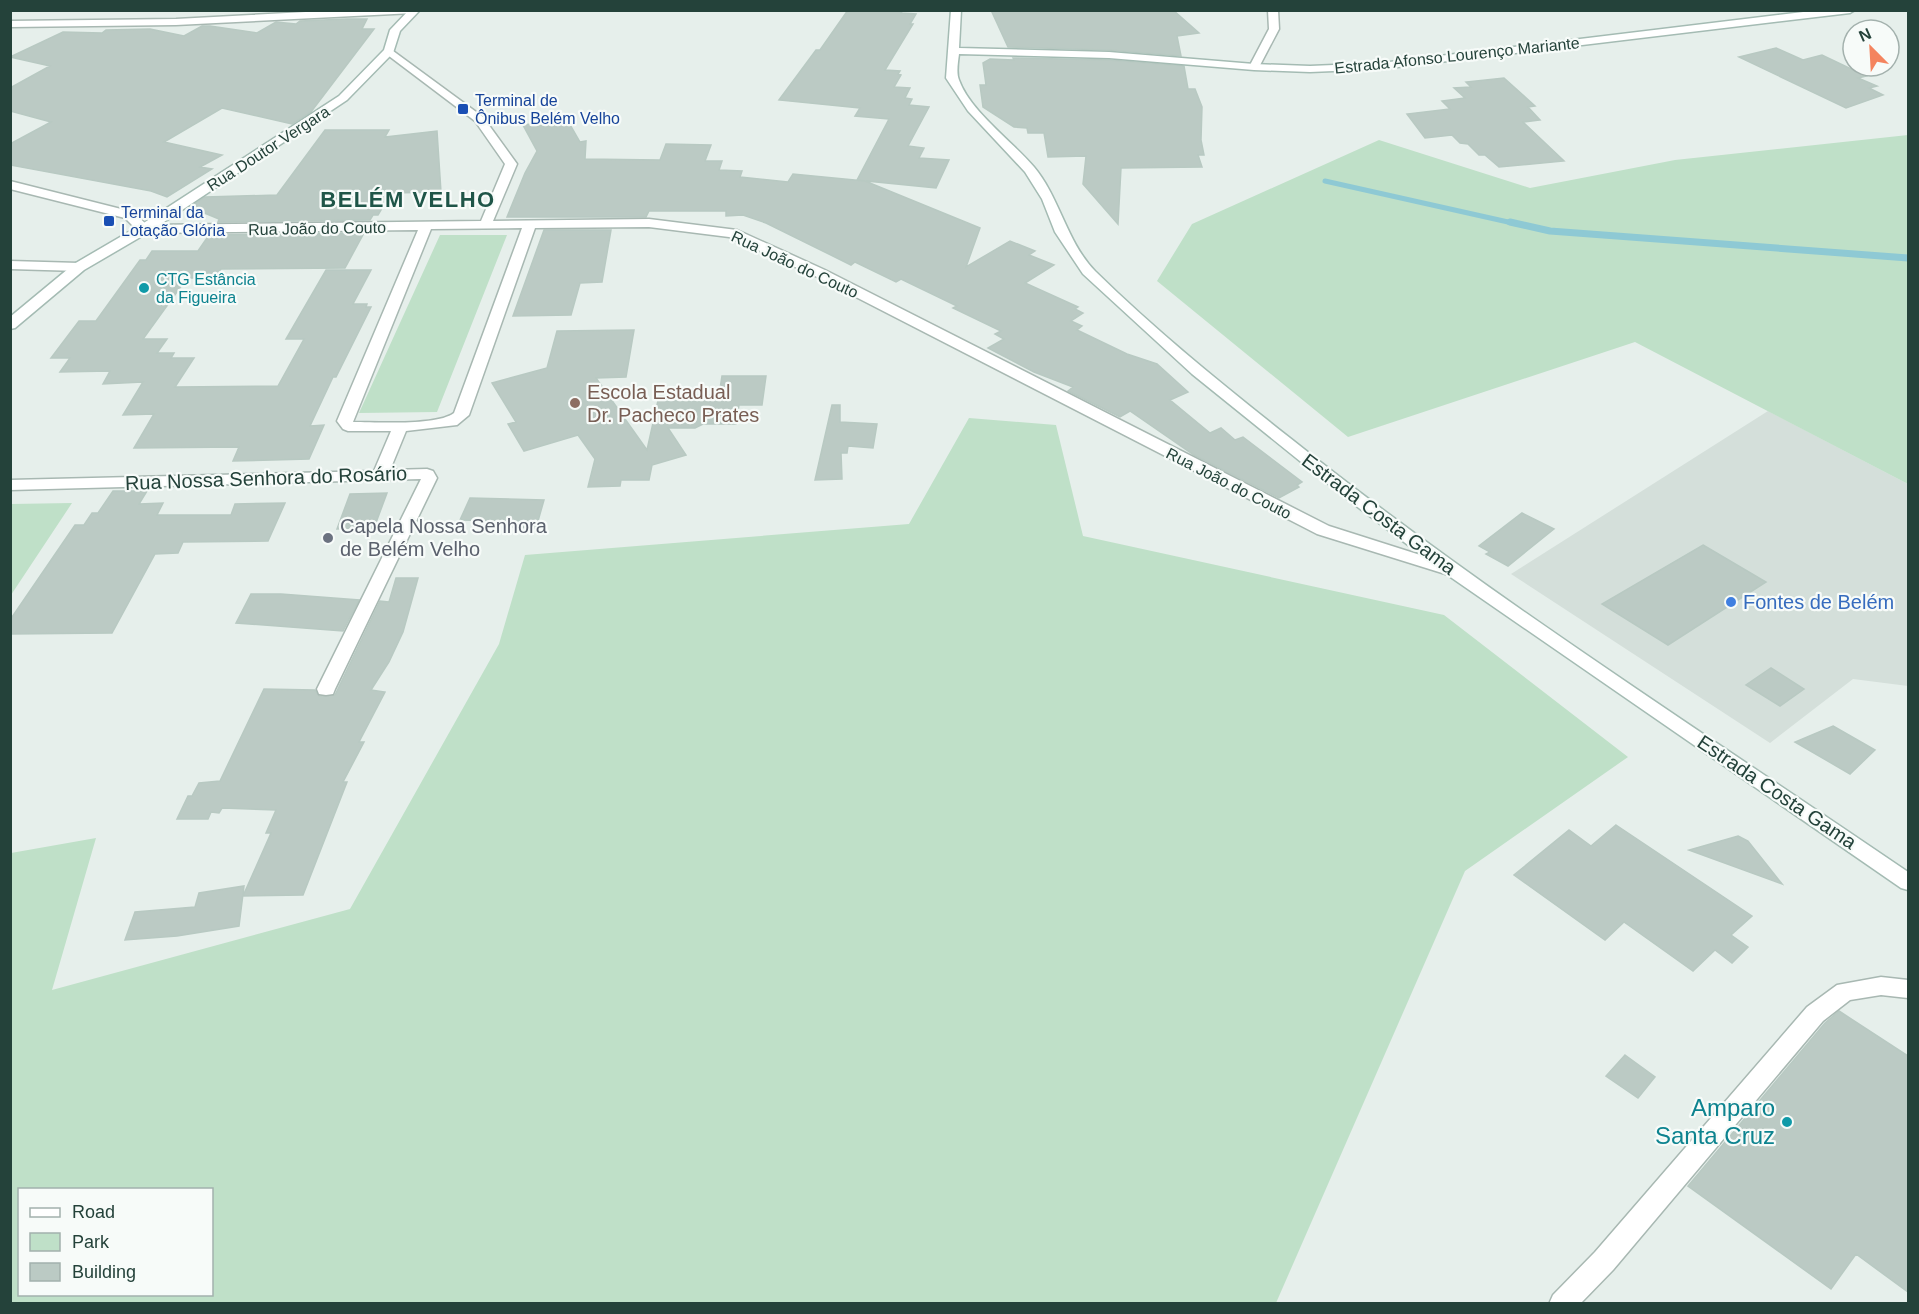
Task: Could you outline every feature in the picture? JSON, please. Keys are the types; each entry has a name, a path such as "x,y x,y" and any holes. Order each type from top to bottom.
{"street":[{"name":"Estrada Costa Gama","path":"956,10 952,78 972,109 1030,170 1048,199 1061,232 1088,271 1197,371 1353,496 1455,572 1908,882"},
{"path":"1254,67 1274,29 1273,10"},
{"name":"Estrada Afonso Lourenço Mariante","path":"954,51 1109,55 1254,67 1310,69 1381,66 1851,10"},
{"path":"10,24 176,22 375,11 414,11"},
{"name":"Rua Doutor Vergara","path":"11,324 79,267 144,230 343,98 389,51 395,30 414,11"},
{"path":"389,51 479,119 512,164 485,226"},
{"path":"10,185 129,215 144,230"},
{"name":"Rua João do Couto","path":"144,230 649,223 732,232 820,273 1323,530 1455,572"},
{"path":"426,227 345,421 348,426 400,427 452,422 461,416 529,226"},
{"path":"10,265 79,267"},
{"path":"380,475 400,427"},
{"name":"Rua Nossa Senhora do Rosário","path":"10,485 427,474 429,478 326,689"},
{"path":"1562,1304 1619,1244 1815,1014 1845,992 1881,986 1908,989"}],"shaded area":[{"name":"Fontes de Belém","path":"1768,411 1908,484 1908,686 1853,679 1770,743 1511,574"}],"green space":[{"path":"1908,135 1908,484 1635,342 1348,437 1157,281 1192,224 1379,140 1530,188 1675,160"},
{"path":"440,235 507,235 437,412 359,413"},
{"path":"969,418 1056,425 1083,536 1444,615 1628,757 1465,871 1276,1303 11,1303 11,853 96,838 52,990 350,909 499,644 525,555 909,524"},
{"path":"72,503 11,595 11,504"}],"building":[{"path":"848,10 903,10 901,13 916,14 910,24 913,24 885,70 900,71 898,74 901,75 894,87 910,88 905,98 912,99 909,105 929,107 908,146 924,148 919,158 949,160 936,188 857,180 889,119 855,116 860,108 779,100 816,50 820,50"},
{"path":"991,10 1173,10 1199,33 1177,36 1181,56 1109,50 1008,47"},
{"path":"367,19 362,29 374,29 311,112 292,124 222,108 164,142 222,155 200,167 212,169 167,197 151,191 10,165 10,144 51,122 10,111 10,88 50,66 10,57 63,32 102,33 106,30 150,29 184,36 202,26 210,26 257,33 276,22 296,24 300,21"},
{"path":"1776,48 1803,60 1822,55 1841,64 1841,78 1858,78 1877,86 1869,88 1883,95 1846,108 1739,57"},
{"path":"1013,58 1109,60 1184,66 1188,89 1195,89 1202,107 1201,140 1204,155 1198,155 1202,167 1121,168 1118,224 1083,184 1086,156 1048,157 1044,133 1028,133 1027,128 1014,127 983,107 980,85 986,85 983,63 990,59 1014,60"},
{"path":"1504,78 1535,106 1528,107 1540,120 1523,122 1564,161 1499,167 1485,155 1479,155 1468,144 1460,143 1452,135 1425,138 1407,114 1450,109 1442,101 1465,98 1454,88 1471,87 1466,82"},
{"path":"564,114 580,142 586,141 585,159 660,160 666,144 711,145 705,161 722,161 719,170 742,171 740,177 788,182 793,174 865,181 980,228 966,267 1010,241 1035,251 1029,255 1054,265 1025,283 1078,307 1075,309 1083,313 1071,321 1082,326 1077,330 1127,354 1157,364 1188,392 1170,400 1210,433 1221,428 1235,440 1243,437 1302,482 1297,485 1299,487 1279,498 1194,455 1130,411 1120,417 1068,391 1073,387 1034,372 988,348 1004,339 995,334 1001,331 953,308 957,306 901,279 896,282 855,262 851,265 766,223 743,215 726,216 726,211 649,211 646,217 507,217 525,173 537,151 523,125 538,123 535,119"},
{"path":"325,130 389,130 385,137 437,131 441,192 391,193 378,215 373,215 370,220 218,222 219,219 190,207 205,197 277,195"},
{"path":"544,230 611,230 602,282 580,283 571,315 513,316"},
{"path":"364,233 345,268 221,269 215,278 187,278 143,339 167,339 157,353 174,353 171,358 194,358 175,387 278,386 304,339 286,339 326,270 371,270 353,304 367,304 366,307 371,307 336,377 333,377 310,426 324,425 309,459 233,461 239,447 134,448 154,414 123,415 143,382 103,384 110,371 60,372 70,358 51,358 79,321 96,321 140,260 146,260 152,251 198,251 209,235"},
{"path":"634,330 626,377 596,378 647,450 659,396 719,395 722,376 766,376 762,405 739,405 736,424 703,424 695,428 668,428 686,455 652,465 649,480 621,480 620,486 588,487 595,459 578,435 524,451 508,424 516,422 492,383 547,368 557,331"},
{"path":"832,405 840,405 840,422 877,424 873,448 848,446 847,453 841,453 842,479 815,480"},
{"path":"113,491 147,491 139,504 163,503 157,515 231,515 235,504 285,503 268,541 183,542 178,553 155,554 112,633 10,634 10,620 75,525 84,525 92,513 98,513"},
{"path":"387,493 374,528 337,529 350,494"},
{"path":"470,498 544,500 536,528 511,527 513,521 460,520"},
{"path":"1522,513 1554,529 1508,566 1486,554 1490,552 1479,546"},
{"path":"1703,545 1766,582 1668,645 1602,604"},
{"path":"396,578 418,578 403,632 389,662 371,690 385,692 359,742 364,742 343,782 347,782 303,895 243,896 271,833 266,833 276,810 222,808 219,813 211,812 208,819 177,819 188,796 192,796 199,783 220,781 264,689 315,690 319,696 335,695 380,601 389,602"},
{"path":"251,594 359,600 343,631 236,623"},
{"path":"1771,668 1804,689 1780,706 1746,685"},
{"path":"1833,726 1875,750 1850,774 1795,742"},
{"path":"1616,825 1752,916 1731,935 1748,947 1732,963 1715,950 1693,971 1624,922 1605,940 1514,875 1569,830 1591,846"},
{"path":"1738,836 1748,841 1782,884 1689,850"},
{"path":"244,886 239,926 177,936 125,940 135,912 195,907 199,893"},
{"path":"1839,1011 1908,1056 1908,1292 1856,1254 1831,1289 1688,1186 1825,1023"},
{"path":"1625,1055 1655,1077 1638,1098 1606,1076"}],"waterway":[{"path":"1325,181 1517,224"},
{"path":"1510,222 1550,231 1908,258"}],"place":[{"name":"Terminal de Ônibus Belém Velho","path":"463,109"},
{"name":"Terminal da Lotação Glória","path":"109,221"},
{"name":"CTG Estância da Figueira","path":"144,288"},
{"name":"Escola Estadual Dr. Pacheco Prates","path":"575,403"},
{"name":"Capela Nossa Senhora de Belém Velho","path":"328,538"},
{"name":"Fontes de Belém","path":"1731,602"},
{"name":"Amparo Santa Cruz","path":"1787,1122"}],"district":[{"name":"BELÉM VELHO","path":"408,199"}]}
